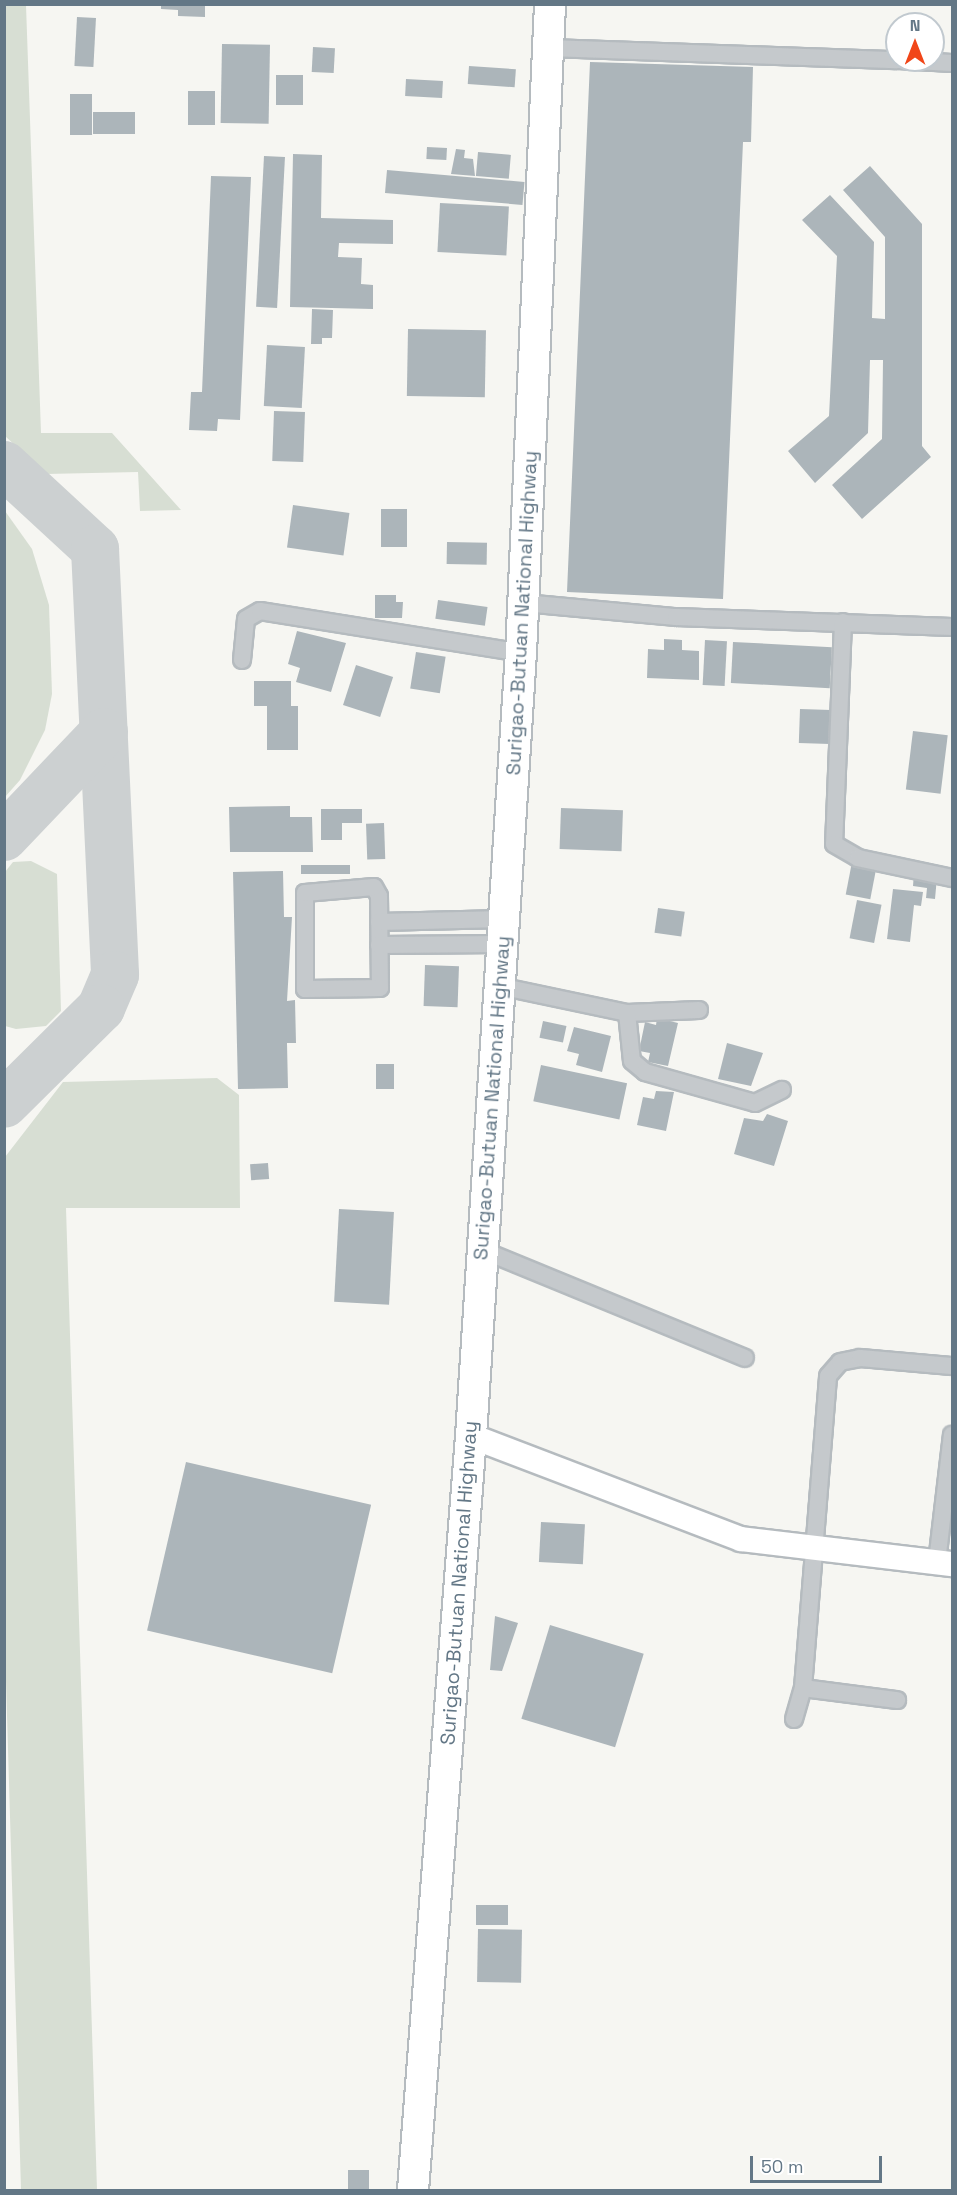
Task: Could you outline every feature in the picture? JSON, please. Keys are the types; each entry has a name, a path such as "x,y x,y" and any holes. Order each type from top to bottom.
{"highway":[{"name":"Surigao-Butuan National Highway","path":"413,2190 471,1436 521,653 550,4"}],"street":[{"path":"549,48 885,60"},
{"path":"524,603 676,617 952,627"},
{"path":"242,660 246,619 260,611 521,653"},
{"path":"843,622 834,844 858,858 952,878"},
{"path":"374,887 379,922 380,988 304,989 303,902 311,888 374,887"},
{"path":"379,922 502,931"},
{"path":"379,945 502,931"},
{"path":"499,986 627,1013 699,1010"},
{"path":"627,1013 632,1061 645,1072 755,1103 782,1090"},
{"path":"482,1250 745,1358"},
{"path":"794,1719 803,1688 828,1376 840,1362 860,1358 952,1366"},
{"path":"471,1436 741,1539 814,1550 945,1563 952,1435"},
{"path":"803,1688 897,1700"}],"shaded area":[{"path":"4,5 26,5 41,433 112,433 181,510 140,511 138,472 46,474 5,436"},
{"path":"5,511 32,549 49,605 52,694 45,730 20,780 5,797"},
{"path":"31,861 57,874 61,1011 46,1026 16,1029 5,1026 5,872 13,862"},
{"path":"217,1078 239,1095 240,1208 66,1208 97,2190 21,2190 5,1647 5,1157 63,1082"}],"building":[{"path":"161,5 205,5 205,17 178,16 178,10 161,9"},
{"path":"77,17 96,18 93,67 74,66"},
{"path":"222,44 270,45 269,124 221,123"},
{"path":"313,47 335,48 334,73 312,72"},
{"path":"590,62 753,67 751,142 743,142 723,599 567,592"},
{"path":"469,66 516,69 515,87 468,84"},
{"path":"276,75 303,75 303,105 276,105"},
{"path":"406,79 443,81 442,98 405,96"},
{"path":"188,91 215,91 215,125 188,125"},
{"path":"70,94 92,94 92,135 70,135"},
{"path":"93,112 135,112 135,134 93,134"},
{"path":"427,147 447,148 446,160 426,159"},
{"path":"456,149 465,150 464,158 473,159 475,176 451,174"},
{"path":"478,152 511,155 509,179 476,176"},
{"path":"293,154 322,155 321,218 393,220 393,244 339,243 338,257 362,258 361,284 373,285 373,309 290,307"},
{"path":"264,156 285,157 277,308 256,307"},
{"path":"870,166 922,224 922,446 931,457 862,519 832,485 882,439 883,360 870,360 868,433 815,483 788,451 829,416 837,256 802,220 830,195 874,242 872,318 885,319 885,237 843,190"},
{"path":"387,170 524,182 522,205 385,193"},
{"path":"211,176 251,177 240,420 218,419 217,431 189,430 191,392 202,392"},
{"path":"440,203 509,207 506,256 437,252"},
{"path":"312,309 333,310 332,338 322,338 322,344 311,344"},
{"path":"408,329 486,330 485,397 407,396"},
{"path":"267,345 305,347 302,408 264,406"},
{"path":"274,411 305,412 303,462 272,461"},
{"path":"293,505 349,513 343,556 287,548"},
{"path":"381,509 407,509 407,547 381,547"},
{"path":"447,542 487,543 487,565 447,564"},
{"path":"375,595 396,595 396,602 403,602 402,618 375,618"},
{"path":"438,600 488,607 485,626 435,619"},
{"path":"297,631 346,643 331,692 296,682 300,668 288,664"},
{"path":"664,639 682,640 682,650 699,651 699,680 647,678 648,649 664,650"},
{"path":"705,640 727,641 725,686 703,685"},
{"path":"733,642 832,647 830,688 731,683"},
{"path":"416,652 446,657 440,693 410,689"},
{"path":"356,665 393,677 380,717 343,705"},
{"path":"254,681 291,681 291,706 298,706 298,750 267,750 267,706 254,706"},
{"path":"800,709 831,710 830,744 799,743"},
{"path":"913,731 948,735 941,794 906,790"},
{"path":"290,806 290,817 312,817 313,852 230,852 229,807"},
{"path":"561,808 623,810 622,851 560,849"},
{"path":"321,809 362,809 362,823 342,823 342,840 321,840"},
{"path":"384,823 385,859 367,860 366,824"},
{"path":"852,862 877,867 870,899 846,894"},
{"path":"301,865 350,865 350,874 301,874"},
{"path":"283,871 284,917 292,917 287,1001 295,1000 296,1043 287,1043 288,1088 238,1089 233,872"},
{"path":"914,872 937,877 935,899 926,898 927,888 913,886"},
{"path":"893,889 923,892 921,906 914,905 910,942 887,939"},
{"path":"857,900 882,905 874,943 850,938"},
{"path":"658,908 685,912 681,937 655,933"},
{"path":"425,965 459,966 458,1007 424,1006"},
{"path":"657,1018 678,1023 668,1066 648,1062 650,1053 639,1051 645,1022 656,1025"},
{"path":"543,1021 566,1026 563,1043 539,1038"},
{"path":"574,1027 611,1036 602,1072 576,1065 579,1054 567,1051"},
{"path":"727,1043 763,1053 751,1086 718,1079"},
{"path":"376,1064 394,1064 394,1089 376,1089"},
{"path":"541,1065 627,1083 619,1119 533,1101"},
{"path":"656,1091 674,1092 666,1131 637,1125 643,1097 654,1099"},
{"path":"767,1114 788,1121 774,1166 734,1154 744,1118 763,1121"},
{"path":"268,1163 269,1179 251,1180 250,1164"},
{"path":"339,1209 394,1212 389,1305 334,1302"},
{"path":"186,1462 371,1505 332,1673 147,1631"},
{"path":"541,1522 585,1524 583,1564 539,1562"},
{"path":"495,1616 518,1623 502,1671 490,1670"},
{"path":"550,1625 644,1654 615,1747 521,1719"},
{"path":"476,1905 508,1905 508,1925 476,1925"},
{"path":"478,1929 522,1930 521,1983 477,1982"},
{"path":"348,2170 369,2170 369,2190 348,2190"}],"taxiway":[{"path":"4,465 95,549 115,975 101,1008 4,1104"},
{"path":"4,837 104,732"}]}
